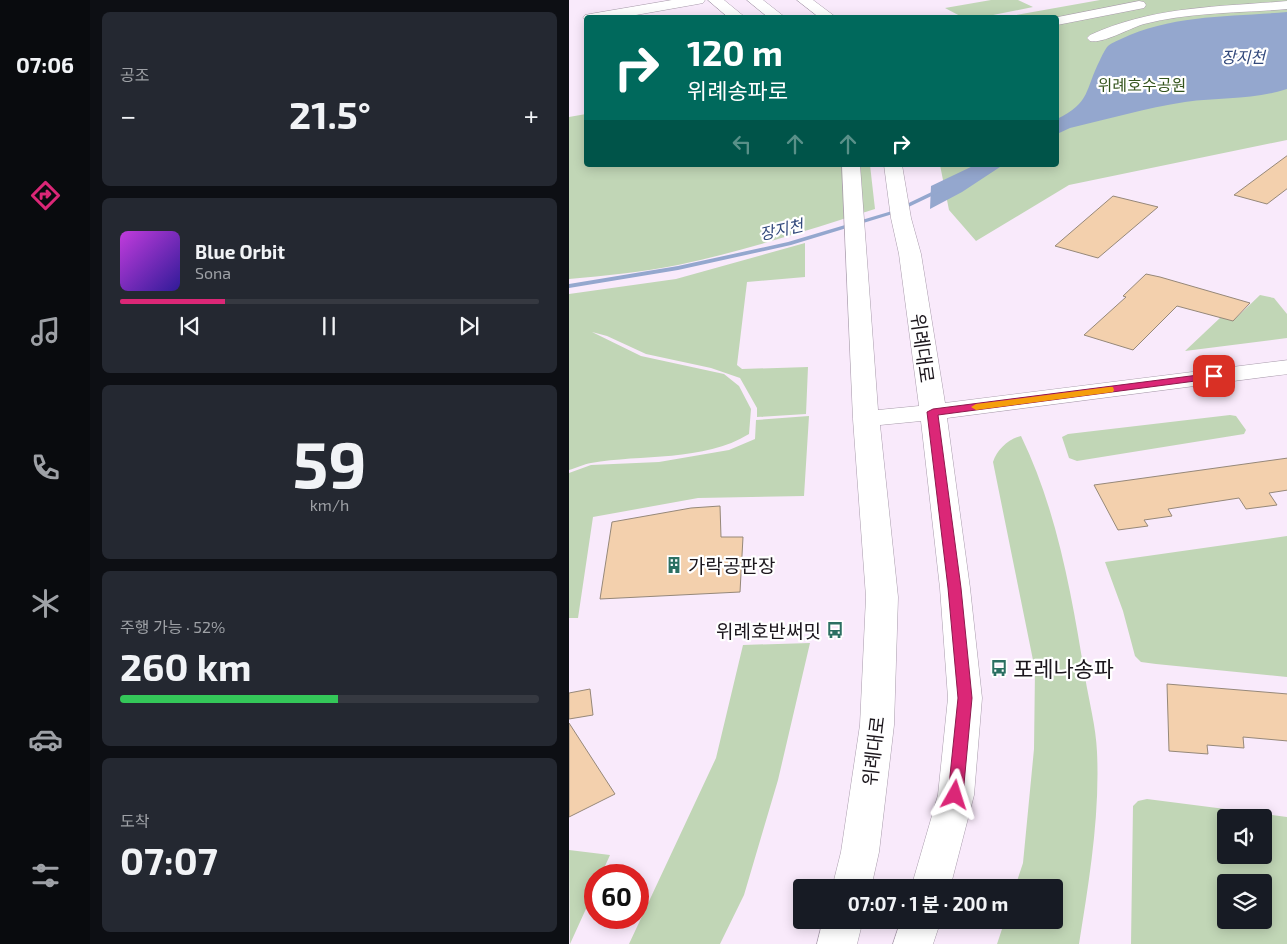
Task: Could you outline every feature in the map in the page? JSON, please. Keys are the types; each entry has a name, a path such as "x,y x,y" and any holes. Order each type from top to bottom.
{"main road":[{"path":"604,15 698,0"},
{"path":"715,0 735,15"},
{"path":"755,0 775,15"},
{"path":"804,0 826,15"},
{"path":"1059,21 1149,4"},
{"path":"1095,38 1131,22 1167,14 1194,10 1287,5"},
{"name":"위례대로","path":"851,167 866,419 882,597 877,725 860,852 853,879"},
{"name":"위례대로","path":"893,167 901,218 910,254 933,412 955,588 965,698 955,795 932,879"},
{"path":"866,419 1287,367"},
{"path":"837,944 841,929"},
{"path":"913,944 918,929"}],"green space":[{"path":"991,0 1018,0 1033,7 993,15 958,15 945,8"},
{"name":"위례호수공원","path":"1100,0 1287,0 1287,140 1069,185 976,241 949,210 940,167 1059,167 1059,15 1016,15"},
{"path":"584,114 584,167 870,167 875,209 778,239 678,265 651,270 569,279 569,117"},
{"path":"805,243 805,277 747,282 737,365 742,369 808,367 806,414 757,417 757,408 740,378 711,368 646,354 607,336 592,332 641,356 724,374 739,386 751,409 749,434 731,443 692,453 610,460 569,470 569,294 676,279"},
{"path":"1260,295 1274,298 1287,314 1287,338 1185,351 1221,317 1233,321"},
{"path":"1230,415 1236,416 1246,430 1244,434 1077,461 1069,458 1062,437 1068,434"},
{"path":"809,416 804,496 698,498 593,517 578,618 569,618 569,473 591,465 659,462 729,450 755,439 756,420"},
{"path":"1021,436 1034,464 1054,523 1069,585 1094,724 1097,800 1090,872 1079,944 997,944 1002,929 1063,929 1063,879 1018,879 1023,863 1034,749 1035,670 993,462 997,453 1012,440"},
{"path":"1287,536 1287,677 1141,662 1135,656 1123,611 1105,562"},
{"path":"810,643 778,780 744,895 720,944 629,944 636,929 649,929 649,901 716,758 743,645"},
{"path":"1147,799 1225,809 1217,809 1217,864 1272,864 1272,815 1287,817 1287,944 1131,944 1133,806 1138,801"},
{"path":"569,850 610,855 606,864 584,864 584,913 570,944"}],"water":[{"name":"장지천","path":"1287,12 1287,89 1249,97 1198,100 1170,104 1070,128 1059,133 1059,118 1082,101 1095,70 1108,46 1112,43 1161,25 1224,16"},
{"path":"971,167 1000,167 962,192 930,209 931,186"}],"building":[{"path":"1288,155 1288,188 1267,204 1234,195"},
{"path":"1113,196 1158,207 1098,258 1055,246"},
{"path":"1146,274 1250,303 1233,321 1177,306 1133,350 1084,335 1126,297 1123,296"},
{"path":"1288,458 1288,490 1269,493 1277,505 1246,509 1239,498 1168,509 1172,516 1144,520 1148,526 1118,530 1094,485"},
{"name":"가락공판장","path":"720,506 721,537 743,537 740,592 600,599 612,522 691,508"},
{"path":"1167,684 1288,694 1288,741 1243,737 1244,748 1207,745 1208,754 1169,751"},
{"path":"590,689 593,715 569,719 569,693"},
{"path":"569,723 615,794 569,817"}],"waterway":[{"name":"장지천","path":"569,286 678,268 789,244 894,212 940,190"}],"slow traffic":[{"path":"976,407 1109,390"}],"place":[{"name":"가락공판장","path":"674,565"},
{"name":"위례호반써밋","path":"835,630"},
{"name":"포레나송파","path":"999,668"}],"route":[{"path":"955,795 965,698 955,588 933,412 1214,376"}]}
